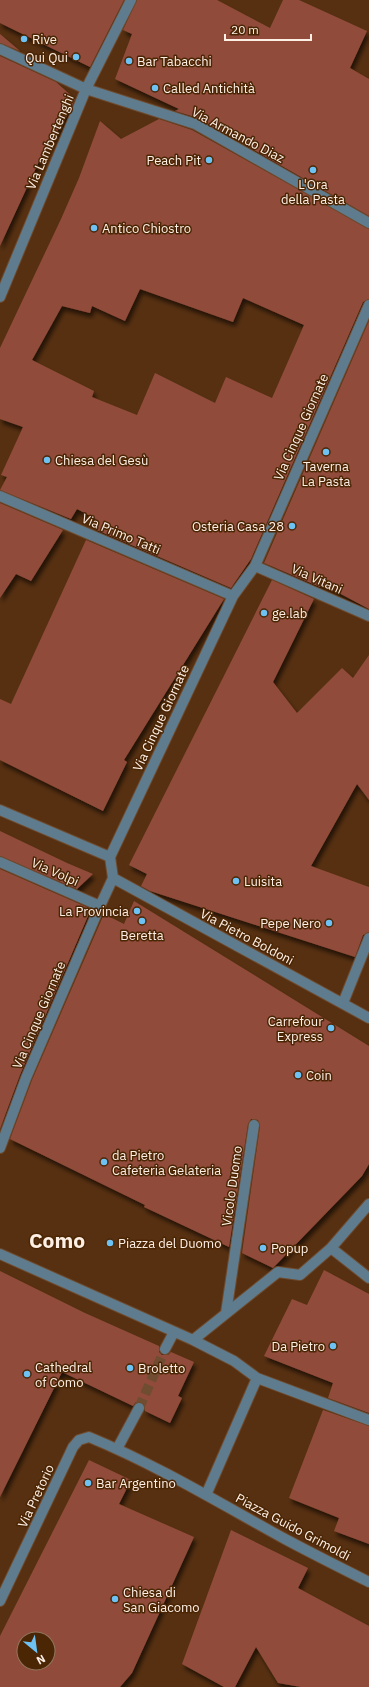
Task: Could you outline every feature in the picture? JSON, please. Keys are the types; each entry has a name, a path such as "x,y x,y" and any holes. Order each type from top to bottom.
{"street":[{"name":"Via Lambertenghi","path":"0,297 86,89 131,0"},
{"name":"Via Armando Diaz","path":"0,49 86,89 195,124 369,223"},
{"name":"Via Cinque Giornate","path":"110,857 233,596 255,566 369,305"},
{"name":"Via Primo Tatti","path":"0,496 233,596"},
{"name":"Via Vitani","path":"255,566 369,616"},
{"path":"0,810 110,857 113,878"},
{"name":"Via Volpi","path":"0,862 100,906"},
{"name":"Via Cinque Giornate","path":"0,1148 3,1136 26,1078 113,878"},
{"name":"Via Pietro Boldoni","path":"113,878 369,1018"},
{"path":"343,1003 369,938"},
{"name":"Vicolo Duomo","path":"226,1313 254,1125"},
{"path":"193,1340 278,1272 300,1275 331,1248 369,1204"},
{"path":"331,1248 369,1278"},
{"path":"0,1254 193,1340 234,1360 257,1378 369,1420"},
{"path":"166,1349 174,1332"},
{"path":"206,1495 257,1378"},
{"path":"117,1449 139,1408"},
{"name":"Via Pretorio","path":"0,1601 73,1447 79,1440 89,1437 117,1449"},
{"name":"Piazza Guido Grimoldi","path":"117,1449 369,1582"}],"building":[{"path":"0,0 124,0 90,67 0,23"},
{"path":"137,0 217,0 270,28 283,0 299,0 367,31 350,68 369,79 369,216 198,118 175,111 179,109 115,79 132,34 123,30"},
{"path":"0,34 20,51 0,43"},
{"path":"0,56 56,82 75,99 70,111 41,157 0,246"},
{"path":"159,119 192,130 369,229 369,299 363,302 251,559 231,588 92,528 96,519 77,509 71,519 0,490 7,477 1,475 23,427 0,419 0,348 61,219 79,178 100,121 121,139","holes":["140,289 233,322 243,298 304,325 272,398 226,377 215,403 155,373 137,415 92,397 94,391 32,360 62,306 90,313 92,306 125,321"]},
{"path":"369,321 369,609 322,584 320,587 264,563"},
{"path":"0,503 63,530 31,581 16,574 0,598"},
{"path":"86,540 224,599 124,760 127,762 103,811 0,760 0,699 11,704"},
{"path":"272,580 314,599 273,682 297,713 342,668 353,678 369,655 369,800 357,784 311,866 369,887 369,932 363,935 355,957 150,891 141,886 147,874 129,865"},
{"path":"0,831 93,874 77,889 0,856"},
{"path":"0,869 91,909 20,1075 0,1129"},
{"path":"134,901 369,1046 369,1164 362,1176 273,1268 242,1253 260,1126 258,1120 251,1119 248,1124 229,1247 144,1207 145,1205 10,1139 32,1080 104,914 124,924"},
{"path":"324,1270 369,1294 369,1413 328,1398 333,1383 264,1356 292,1299 307,1305"},
{"path":"0,1271 85,1313 159,1346 159,1352 162,1355 168,1355 171,1352 194,1362 178,1396 182,1398 170,1423 145,1411 145,1405 142,1402 136,1402 133,1406 62,1372 0,1497"},
{"path":"323,1410 369,1426 369,1544 334,1531 339,1518 289,1498"},
{"path":"89,1460 131,1480 119,1504 194,1537 132,1673 120,1687 0,1687 0,1636"},
{"path":"231,1530 308,1568 298,1588 369,1626 369,1687 301,1687 278,1683 256,1647 235,1687 224,1687 182,1664"}],"tunnel":[{"path":"139,1408 165,1349"}],"place":[{"name":"Rive","path":"24,39"},
{"name":"Qui Qui","path":"76,57"},
{"name":"Bar Tabacchi","path":"129,61"},
{"name":"Called Antichità","path":"155,88"},
{"name":"Peach Pit","path":"209,160"},
{"name":"L'Ora della Pasta","path":"313,170"},
{"name":"Antico Chiostro","path":"94,228"},
{"name":"Taverna La Pasta","path":"326,452"},
{"name":"Chiesa del Gesù","path":"47,460"},
{"name":"Osteria Casa 28","path":"292,526"},
{"name":"ge.lab","path":"264,613"},
{"name":"Luisita","path":"236,881"},
{"name":"La Provincia","path":"137,911"},
{"name":"Beretta","path":"142,921"},
{"name":"Pepe Nero","path":"329,923"},
{"name":"Carrefour Express","path":"331,1028"},
{"name":"Coin","path":"298,1075"},
{"name":"da Pietro Cafeteria Gelateria","path":"104,1162"},
{"name":"Piazza del Duomo","path":"110,1243"},
{"name":"Popup","path":"263,1248"},
{"name":"Da Pietro","path":"333,1346"},
{"name":"Broletto","path":"130,1368"},
{"name":"Cathedral of Como","path":"27,1374"},
{"name":"Bar Argentino","path":"88,1483"},
{"name":"Chiesa di San Giacomo","path":"115,1599"}],"district":[{"name":"Como","path":"57,1240"}]}
